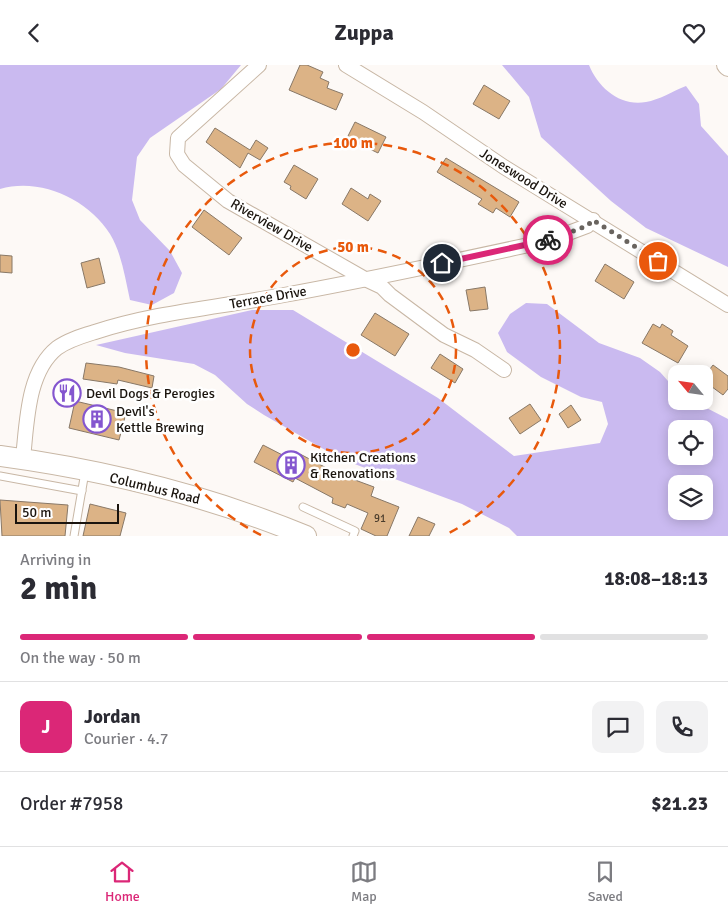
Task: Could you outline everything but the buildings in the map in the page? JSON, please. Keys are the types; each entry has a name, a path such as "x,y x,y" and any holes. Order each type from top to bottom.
{"main road":[{"name":"Columbus Road","path":"0,456 23,458 163,488 229,507 298,534"}],"street":[{"name":"Riverview Drive","path":"259,65 178,138 177,154 184,165 228,201 382,287 444,335 475,350 504,370"},
{"name":"Joneswood Drive","path":"346,65 423,112 504,167 593,220 728,305"},
{"name":"Terrace Drive","path":"23,458 29,409 39,374 46,359 57,348 74,339 109,327 162,315 284,295 547,241 587,226 593,220"}],"lane":[{"path":"74,536 85,471"},
{"path":"0,476 82,491"},
{"path":"303,507 355,531 353,536"}],"shaded area":[{"path":"0,65 241,65 221,89 150,138 137,157 132,200 140,220 170,251 182,273 174,293 152,305 130,300 123,266 110,234 101,222 76,201 47,189 31,186 15,186 0,189"},
{"path":"502,65 589,65 604,88 619,99 628,102 646,102 686,86 699,104 701,126 728,156 728,267 646,228 611,201 541,137 529,97"},
{"path":"526,303 547,304 599,343 640,358 660,372 668,381 668,410 710,410 728,419 728,536 517,536 509,528 462,504 341,459 264,415 247,404 215,375 194,364 125,353 96,345 252,310 293,310 438,398 514,456 600,443 608,424 602,402 581,397 541,377 507,352 498,333 510,314"}],"way so far":[{"path":"548,240 587,226 593,220 658,261"}],"place":[{"name":"Devil Dogs & Perogies","path":"67,393"},
{"name":"Devil's Kettle Brewing","path":"97,419"},
{"name":"Kitchen Creations & Renovations","path":"291,465"}],"route":[{"path":"442,263 548,240"}]}
